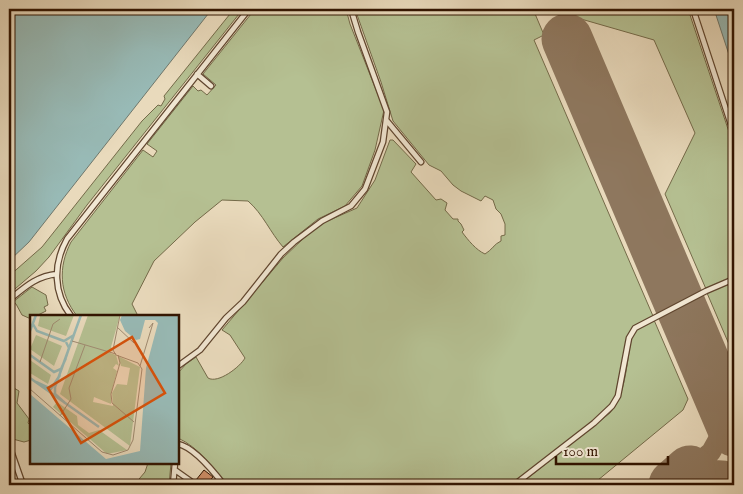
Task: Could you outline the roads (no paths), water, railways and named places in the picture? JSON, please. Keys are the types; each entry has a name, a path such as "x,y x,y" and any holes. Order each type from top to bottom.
{"lane":[{"path":"70,315 60,297 57,274 59,256 67,239 249,9"},
{"path":"179,365 200,350 226,318 243,302 281,254 322,221 351,206 365,189 383,142 387,112 351,9"},
{"path":"693,9 734,134"},
{"path":"197,74 211,86"},
{"path":"386,121 421,162"},
{"path":"9,300 39,278 57,274"},
{"path":"514,485 594,424 612,406 619,389 629,338 635,328 706,291 734,279"},
{"path":"179,444 189,448 222,484"},
{"path":"9,445 23,485"},
{"path":"173,485 175,464"},
{"path":"175,470 192,482"}],"water":[{"path":"9,9 212,9 29,242 9,261"},
{"path":"714,9 734,9 734,70"}]}
